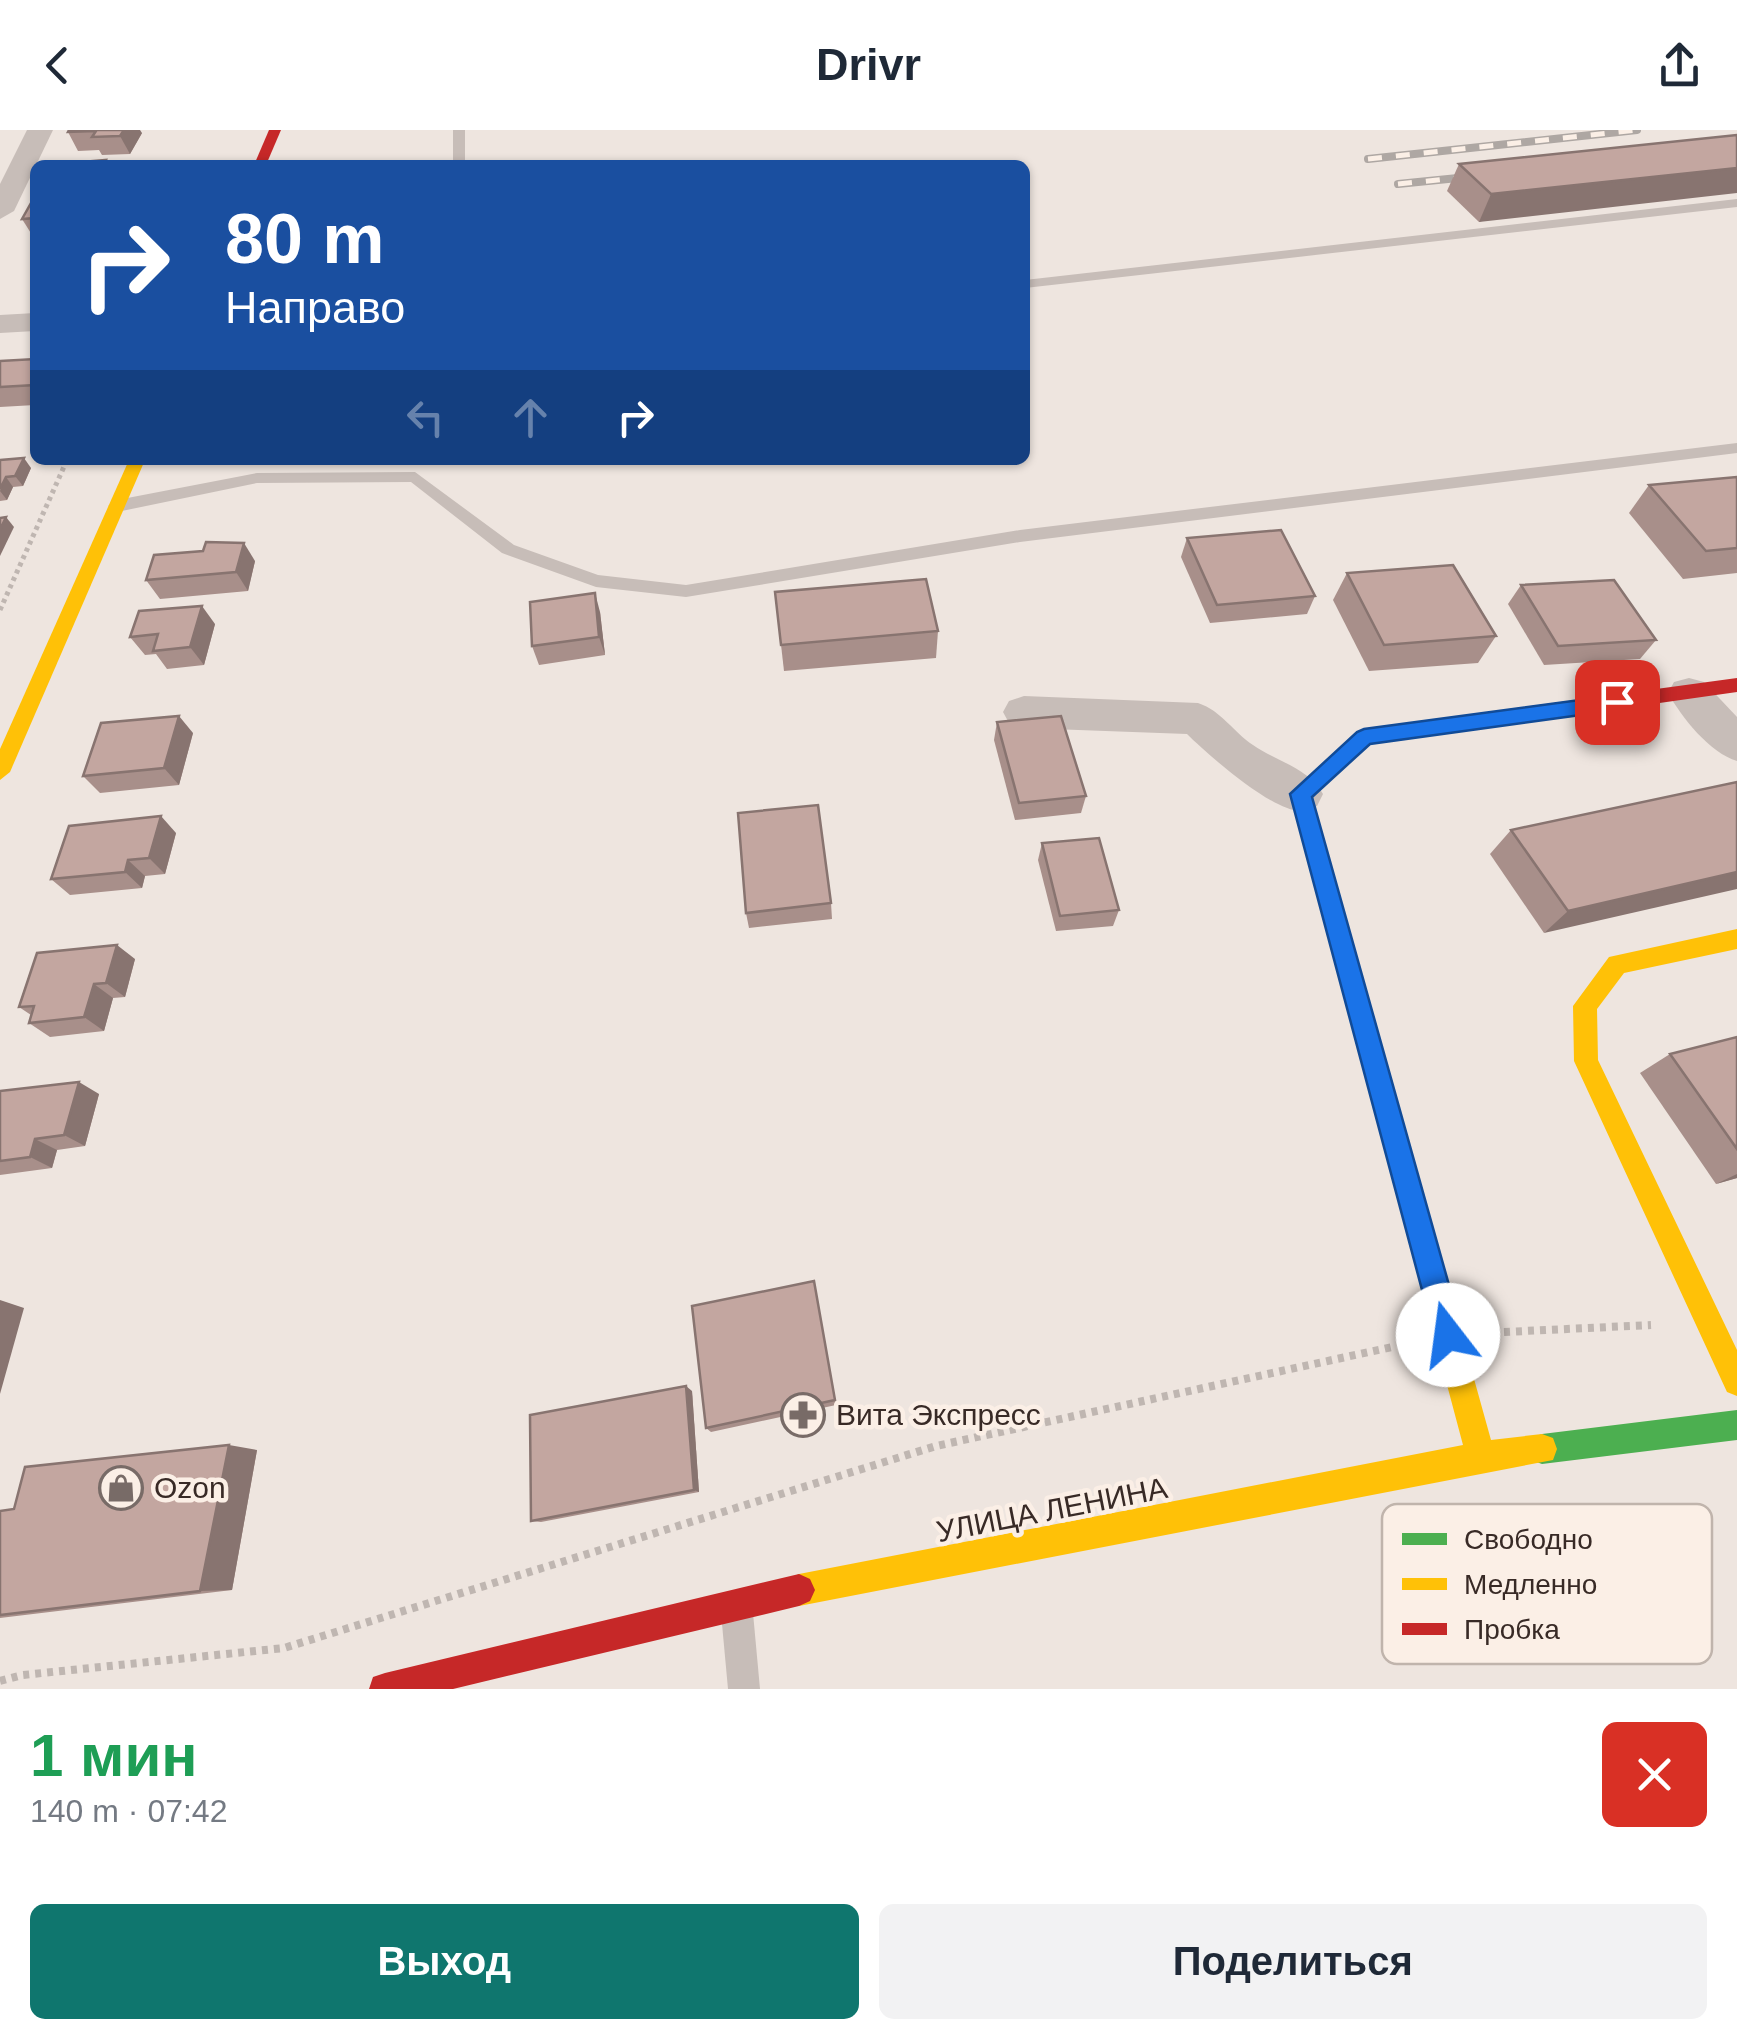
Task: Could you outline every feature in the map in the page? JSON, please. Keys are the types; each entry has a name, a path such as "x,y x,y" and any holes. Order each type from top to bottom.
{"street":[{"path":"0,212 40,130"},
{"path":"262,160 275,130"},
{"path":"0,324 30,322"},
{"path":"0,772 134,465"},
{"path":"1301,794 1364,737 1737,685"},
{"path":"1689,693 1737,745"},
{"path":"1024,712 1198,719 1236,756 1301,794 1481,1456"},
{"path":"1737,938 1616,964 1585,1006 1586,1061 1737,1382"},
{"name":"УЛИЦА ЛЕНИНА","path":"385,1689 736,1604 1481,1456 1737,1425"}],"lane":[{"path":"458,130 459,160"},
{"path":"1030,283 1737,204"},
{"path":"117,506 257,478 415,477 508,549 596,581 686,591 1020,536 1737,448"},
{"path":"736,1604 744,1689"}],"path":[{"path":"0,610 65,465"},
{"path":"0,1681 23,1675 284,1648 936,1446 1448,1335 1709,1322"}],"building":[{"path":"69,130 124,130 120,136 92,137 96,131"},
{"path":"1737,135 1737,168 1491,194 1459,164"},
{"path":"30,359 30,385 0,387 0,361"},
{"path":"24,458 15,476 6,477 0,489 0,460"},
{"path":"1737,477 1737,548 1706,551 1649,485"},
{"path":"1281,530 1315,596 1217,605 1187,538"},
{"path":"206,542 244,543 236,572 146,580 154,555 203,551"},
{"path":"1453,565 1496,636 1384,645 1347,573"},
{"path":"926,579 938,631 781,645 775,592"},
{"path":"1614,580 1656,640 1558,646 1521,585"},
{"path":"595,593 599,637 532,646 530,602"},
{"path":"202,606 190,647 153,651 158,634 130,637 139,611"},
{"path":"179,716 164,768 83,776 101,723"},
{"path":"1061,716 1086,796 1019,803 997,722"},
{"path":"1737,782 1737,872 1568,911 1511,830"},
{"path":"818,805 831,903 746,913 738,813"},
{"path":"161,816 149,858 128,860 125,872 51,879 69,826"},
{"path":"1099,838 1119,910 1060,916 1042,843"},
{"path":"117,945 106,983 94,984 84,1017 29,1023 34,1006 19,1007 37,953"},
{"path":"1737,1037 1737,1149 1670,1054"},
{"path":"79,1082 64,1135 35,1139 30,1157 0,1161 0,1091"},
{"path":"814,1281 835,1400 706,1428 692,1306"},
{"path":"686,1386 694,1490 531,1521 530,1415"},
{"path":"229,1445 200,1591 0,1615 0,1511 14,1509 25,1467"}],"railway":[{"path":"1368,159 1637,130"},
{"path":"1398,184 1478,176"}],"traffic: fast":[{"path":"1542,1449 1737,1425"}],"traffic: slow":[{"path":"0,772 135,465"},
{"path":"1737,939 1617,964 1585,1006 1586,1061 1737,1382"},
{"path":"1355,994 1481,1456"},
{"path":"799,1590 1481,1456 1542,1449"}],"traffic: jam":[{"path":"262,160 275,130"},
{"path":"1355,994 1301,794 1364,737 1737,685"},
{"path":"385,1689 799,1590"}],"place":[{"name":"Вита Экспресс","path":"803,1415"},
{"name":"Ozon","path":"121,1488"}],"route":[{"path":"1448,1335 1301,794 1364,737 1617,702"}]}
